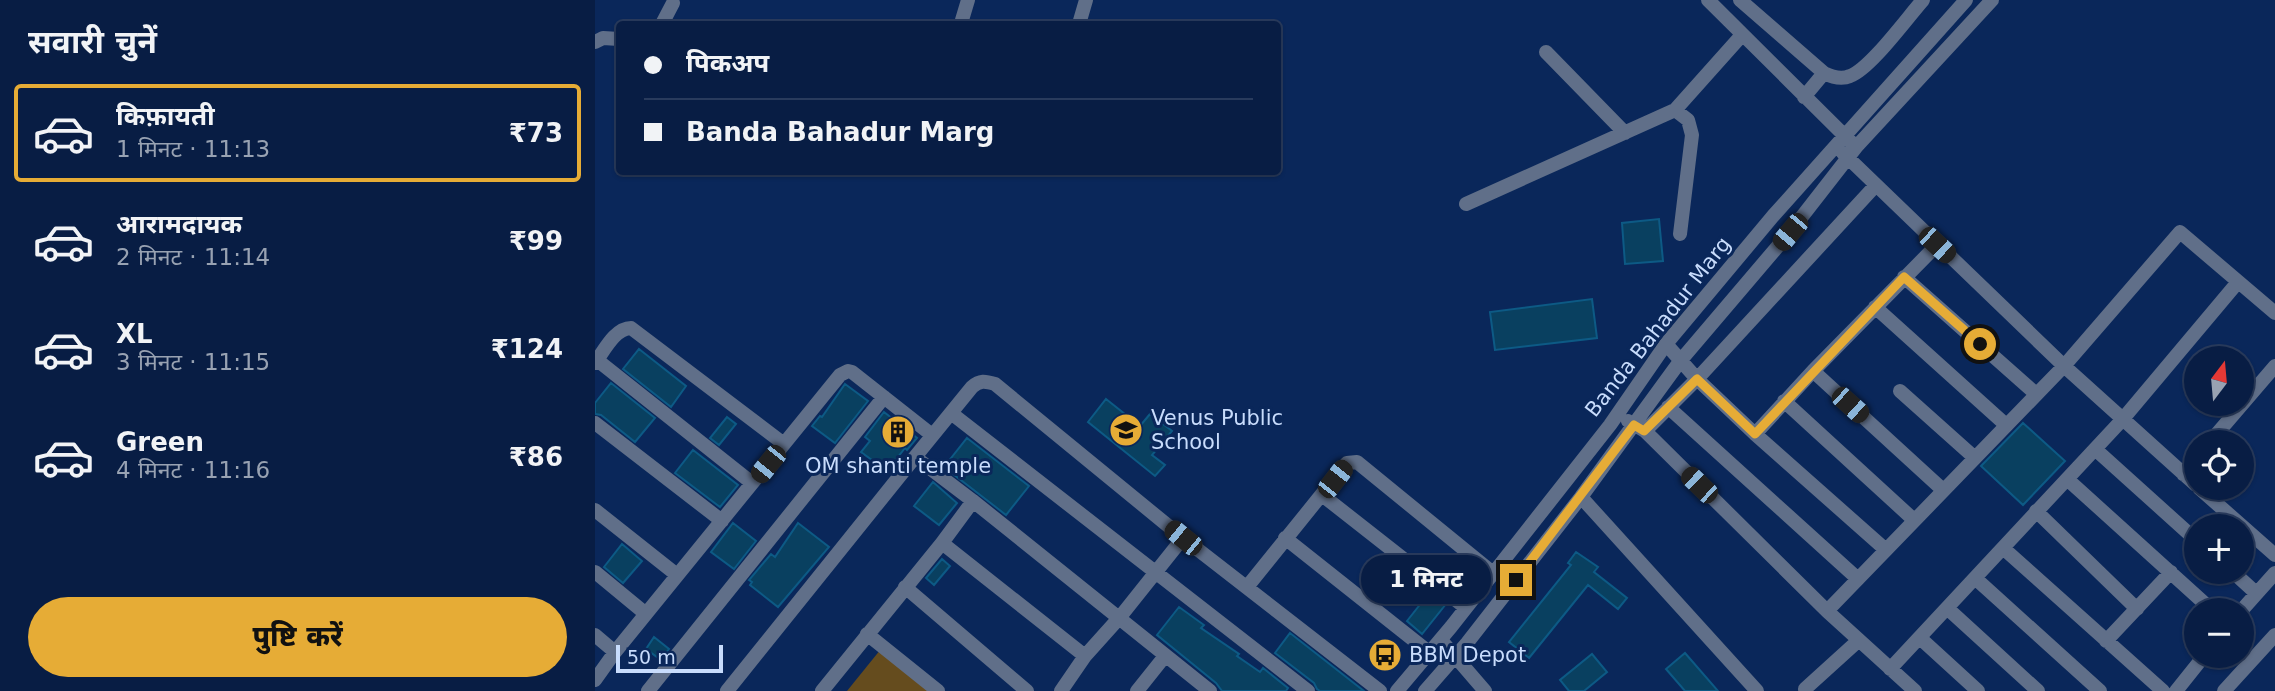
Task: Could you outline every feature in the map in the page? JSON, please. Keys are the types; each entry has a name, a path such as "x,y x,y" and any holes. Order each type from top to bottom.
{"street":[{"path":"962,20 968,0"},
{"path":"1080,21 1086,0"},
{"path":"1708,0 1804,97 1839,141 1852,152 1876,186 2064,366 2183,474"},
{"path":"1740,0 1824,73 1843,78 1862,70 1923,0"},
{"name":"Banda Bahadur Marg","path":"1397,691 1467,608 1618,414 1666,344 1839,141 1966,0"},
{"name":"Banda Bahadur Marg","path":"1425,691 1467,643 1581,497 1639,428 1681,360 1790,232 1852,152 1992,0"},
{"path":"664,21 673,3"},
{"path":"1467,204 1675,110 1742,35"},
{"path":"595,42 603,38 616,38"},
{"path":"1546,52 1625,133"},
{"path":"1804,97 1824,73"},
{"path":"1675,110 1688,120 1692,135 1680,234"},
{"path":"1639,428 1668,407 1697,379 1876,186"},
{"path":"1827,611 2064,366 2180,232 2275,313"},
{"path":"1755,434 1937,245"},
{"path":"1904,277 2036,394"},
{"path":"1890,669 2122,420 2238,282"},
{"path":"1875,307 2006,425"},
{"path":"752,484 596,362 618,331 631,328 784,444"},
{"path":"1666,344 1697,379 1755,434 1886,550"},
{"path":"1813,371 1943,490"},
{"path":"2221,430 2273,371"},
{"path":"595,681 677,575 844,372 852,372 932,435"},
{"path":"727,691 978,381 995,384 1183,538 1380,691"},
{"path":"1900,391 1975,458"},
{"path":"648,691 884,397"},
{"path":"1784,401 1915,520"},
{"path":"1668,407 1858,579"},
{"path":"951,412 1308,691"},
{"path":"1618,414 1639,428 1827,611 1915,691"},
{"path":"595,423 722,521"},
{"path":"2095,449 2184,529"},
{"path":"915,457 1120,617 1205,690"},
{"path":"1247,587 1347,463 1357,462 1493,573"},
{"path":"2067,479 2199,598"},
{"path":"1322,495 1467,608"},
{"path":"1581,497 1758,691"},
{"path":"2213,500 2275,555"},
{"path":"822,691 973,501"},
{"path":"595,510 677,575"},
{"path":"2036,511 2137,609"},
{"path":"1061,691 1086,656 1183,538"},
{"path":"1285,538 1430,653"},
{"path":"942,543 1086,656"},
{"path":"2003,548 2164,691"},
{"path":"595,572 646,614"},
{"path":"2106,641 2171,572"},
{"path":"2252,598 2275,573"},
{"path":"1975,578 2100,691"},
{"path":"2246,584 2256,593"},
{"path":"905,587 1027,691"},
{"path":"1947,608 2038,691"},
{"path":"1451,627 1467,643"},
{"path":"867,634 938,691"},
{"path":"595,635 615,652"},
{"path":"2224,691 2275,635"},
{"path":"1920,638 1978,691"},
{"path":"1441,640 1485,691"},
{"path":"1805,689 1859,640"},
{"path":"1137,691 1165,656"},
{"path":"2176,691 2194,668"}],"shaded area":[{"path":"885,644 941,691 847,691"}],"building":[{"path":"1659,219 1663,261 1625,264 1622,223"},
{"path":"1592,299 1597,338 1495,350 1490,312"},
{"path":"639,349 686,386 671,407 623,369"},
{"path":"611,383 655,418 635,442 601,415 595,414 595,403"},
{"path":"845,384 868,401 835,443 812,426 822,417"},
{"path":"1106,399 1140,426 1150,414 1172,431 1152,455 1165,465 1155,476 1088,422"},
{"path":"884,412 917,438 907,450 905,448 887,471 861,452 870,441 865,437"},
{"path":"727,417 736,424 719,445 710,438"},
{"path":"2023,423 2065,461 2023,505 1981,466"},
{"path":"967,438 1029,486 1006,515 944,467"},
{"path":"693,450 738,485 720,507 675,473"},
{"path":"933,482 957,503 939,525 914,506"},
{"path":"733,523 756,541 734,569 711,552"},
{"path":"798,523 829,547 778,607 750,585 752,582 749,580 771,554 775,557"},
{"path":"622,544 642,561 623,583 604,567"},
{"path":"1576,552 1598,567 1594,572 1627,598 1618,609 1588,585 1529,658 1509,642 1571,565 1568,563"},
{"path":"1456,555 1476,571 1460,591 1440,576"},
{"path":"942,559 950,566 934,585 926,578"},
{"path":"1430,592 1446,604 1422,634 1407,621"},
{"path":"1179,607 1204,625 1201,628 1239,654 1237,656 1260,672 1263,668 1288,688 1286,691 1222,691 1216,683 1157,635"},
{"path":"1290,633 1364,691 1317,689 1314,683 1275,653"},
{"path":"654,637 669,649 661,660 646,649"},
{"path":"1685,653 1718,691 1685,691 1666,669"},
{"path":"1592,654 1607,672 1584,691 1569,691 1560,680"}],"place":[{"name":"Venus Public School","path":"1126,430"},
{"name":"OM shanti temple","path":"898,432"},
{"name":"BBM Depot","path":"1385,655"}],"route":[{"path":"1516,580 1634,425 1644,431 1697,379 1755,434 1904,277 1980,344"}]}
